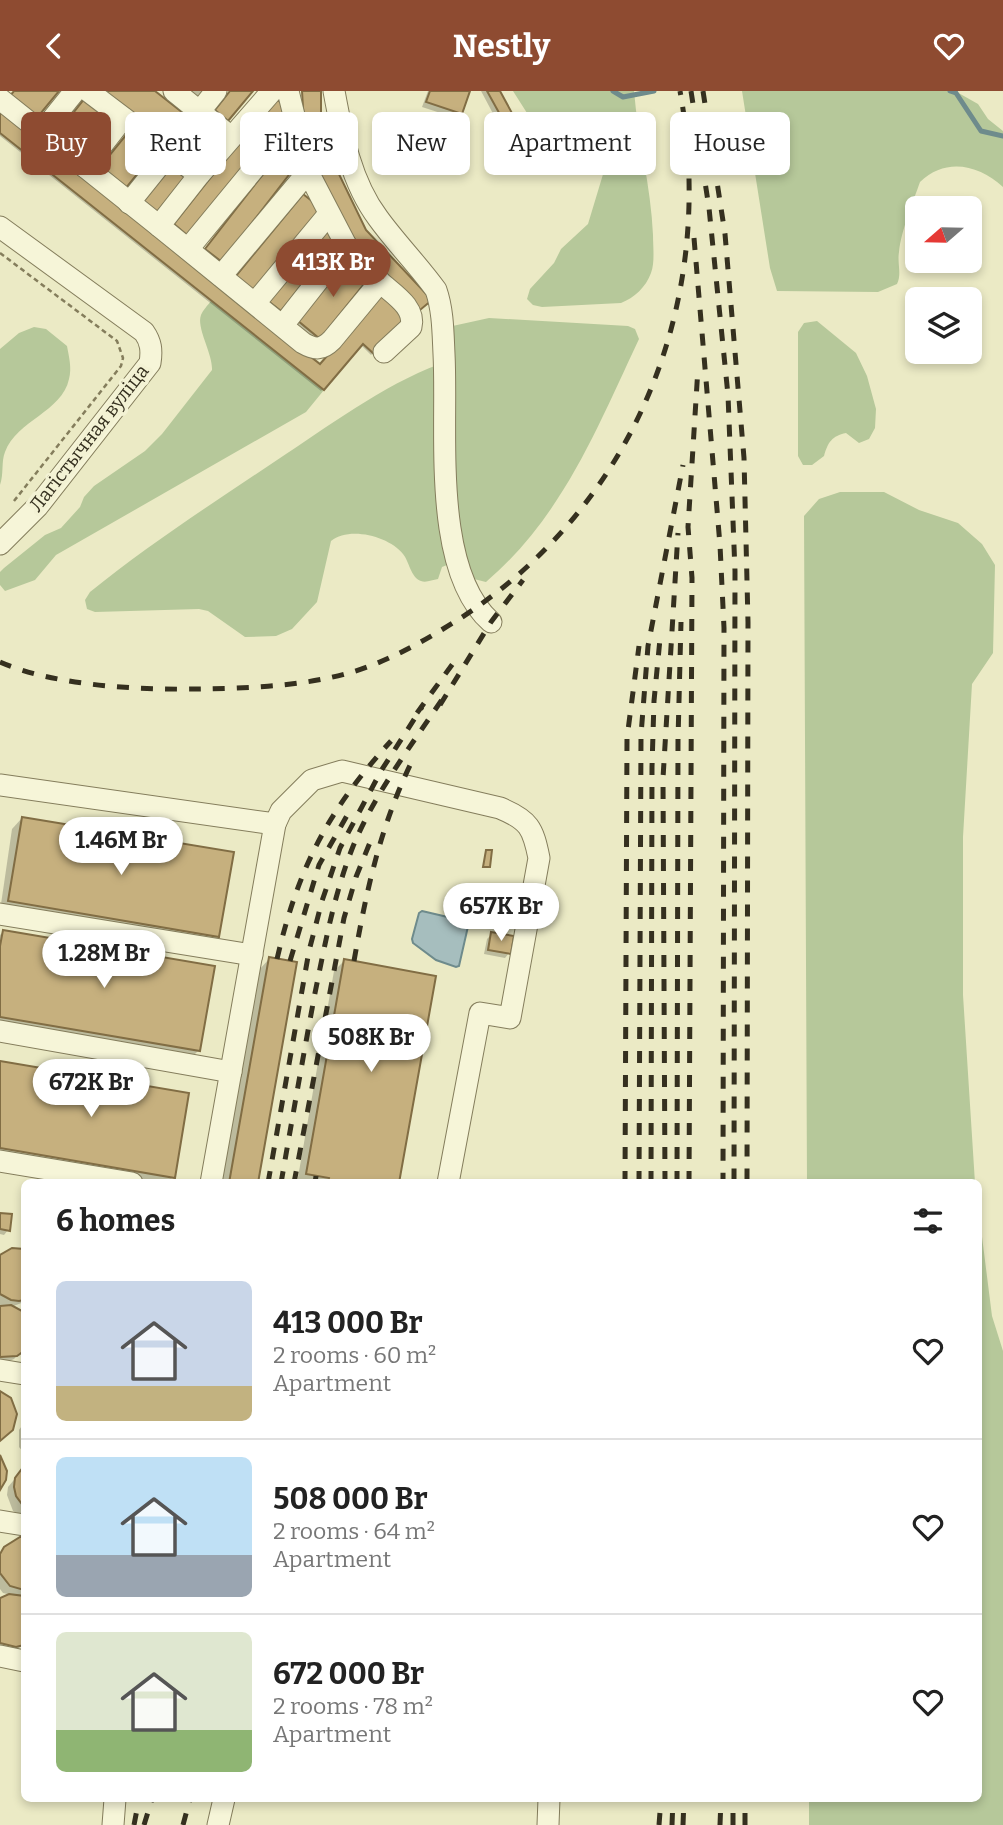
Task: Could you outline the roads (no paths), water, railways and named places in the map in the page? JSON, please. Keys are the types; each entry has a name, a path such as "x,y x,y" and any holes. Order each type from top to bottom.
{"street":[{"path":"58,112 75,91"},
{"path":"88,91 123,118 111,133"},
{"path":"174,91 231,137"},
{"path":"200,111 216,91"},
{"path":"226,143 271,91"},
{"path":"288,91 293,112"},
{"path":"334,91 360,189 377,218 436,290 440,302 447,501 456,563 478,608 491,622"},
{"path":"0,99 21,116"},
{"path":"95,175 310,348 325,347 380,282"},
{"path":"130,202 152,175"},
{"path":"159,226 199,175"},
{"path":"188,249 249,175"},
{"path":"221,275 305,175"},
{"path":"309,175 346,245 406,306 413,318 411,327 384,352"},
{"path":"255,303 328,215"},
{"name":"Лагістычная вуліца","path":"0,227 144,333 151,353 150,363 38,506 0,544"},
{"path":"282,325 346,245"},
{"path":"212,1179 275,824 281,811 312,780 342,771 500,808 520,816 535,841 539,858 510,1019 480,1013 449,1179"},
{"path":"0,785 275,824"},
{"path":"0,914 252,955"},
{"path":"0,1031 231,1072"},
{"path":"0,1161 108,1179"},
{"path":"0,1370 21,1374"},
{"path":"0,1521 21,1524"},
{"path":"0,1656 21,1660"},
{"path":"113,1825 115,1802"},
{"path":"218,1825 223,1802"},
{"path":"548,1825 549,1802"}],"water":[{"path":"422,911 469,922 459,966 436,960 413,943 419,913"}],"waterway":[{"path":"613,91 623,97 654,91"},
{"path":"950,91 956,93 981,131 1003,136"}],"railway":[{"path":"0,662 46,676 124,687 220,689 307,682 350,673 398,654 443,629 509,583 565,528 611,466 647,398 672,326 686,250 689,171 680,91"},
{"path":"691,91 709,208 728,395 735,571 734,1179"},
{"path":"703,91 725,234 744,458 748,622 747,1179"},
{"path":"694,238 720,545 724,628 723,1179"},
{"path":"689,1179 692,578 688,527 698,368"},
{"path":"639,1179 641,735 648,646 683,465"},
{"path":"665,1179 663,778 678,533"},
{"path":"440,705 491,622 523,580"},
{"path":"677,1179 678,740 681,622"},
{"path":"651,1179 652,767 654,701 660,639"},
{"path":"625,1179 627,738 639,646"},
{"path":"417,713 454,662"},
{"path":"282,1179 330,920 346,866 371,809 443,698"},
{"path":"269,1179 309,951 322,901 340,848 381,771 422,707"},
{"path":"277,959 295,896 318,842 350,791 391,741"},
{"path":"354,961 364,907 384,831 415,755"},
{"path":"290,961 319,865 349,812"},
{"path":"295,1179 344,918 356,877 373,835"},
{"path":"134,1825 138,1802"},
{"path":"144,1825 151,1802"},
{"path":"183,1825 189,1802"},
{"path":"659,1825 661,1802"},
{"path":"672,1825 673,1802"},
{"path":"683,1825 684,1802"},
{"path":"720,1825 721,1802"},
{"path":"733,1802 733,1825"},
{"path":"745,1802 745,1825"}]}
